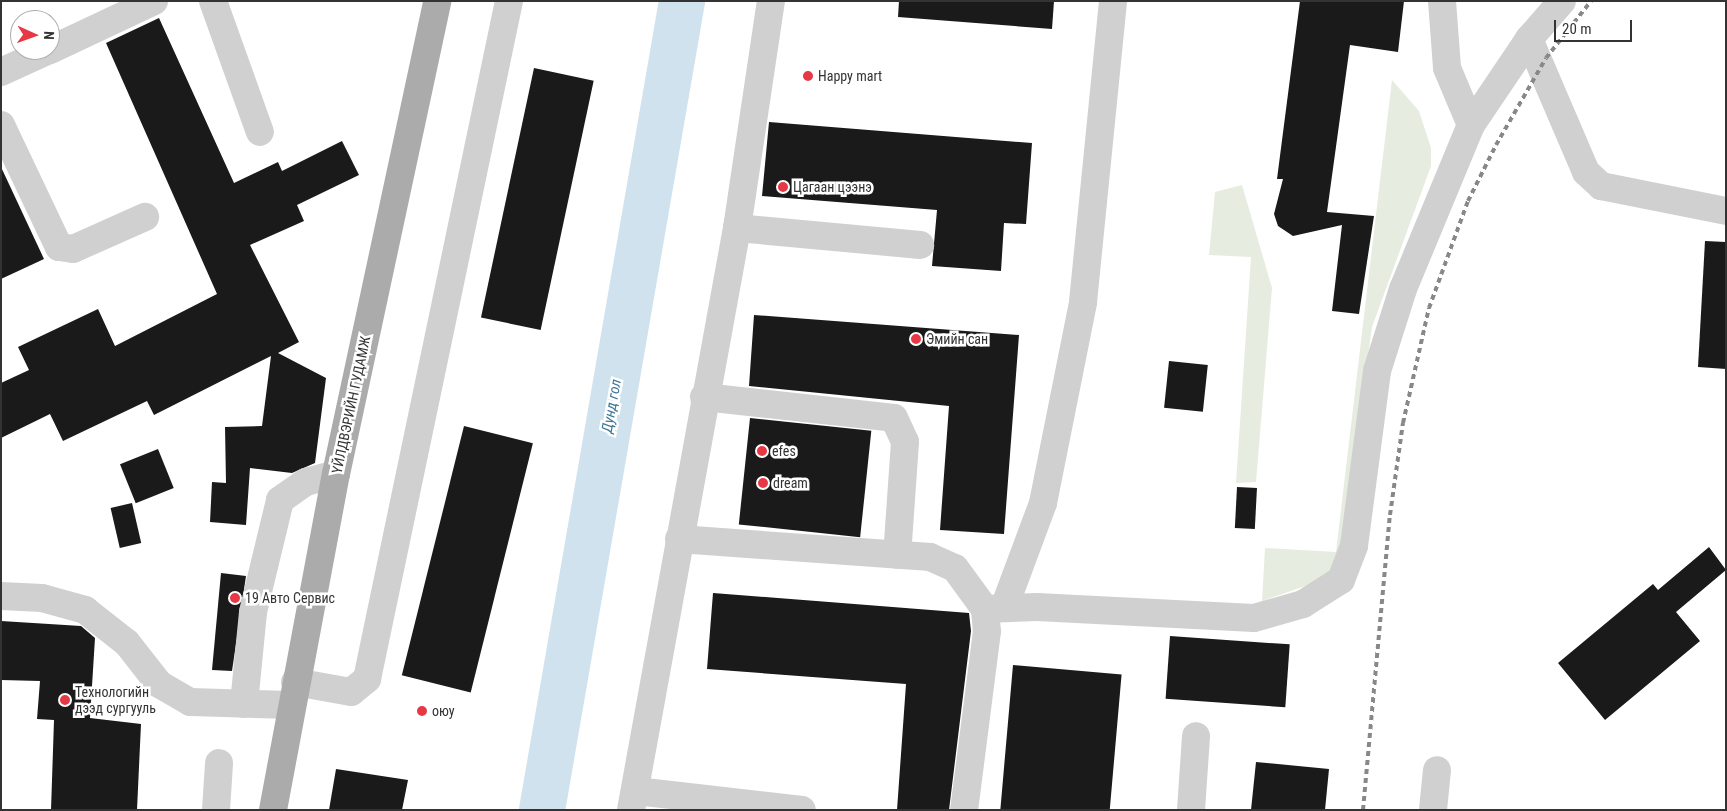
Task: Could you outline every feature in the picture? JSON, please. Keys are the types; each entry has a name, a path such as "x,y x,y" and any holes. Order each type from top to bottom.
{"main road":[{"name":"YЙЛДВЭРИЙН ГУДАМЖ","path":"273,810 293,694 336,474 437,1"}],"lane":[{"path":"60,45 154,1"},
{"path":"213,1 260,132"},
{"path":"1,596 42,598 85,610 127,643 158,684 190,702 244,704 293,694 351,692 367,679 508,1"},
{"path":"771,1 737,228 704,397 634,800 802,810"},
{"path":"964,810 987,631 994,608 1043,502 1084,302 1113,1"},
{"path":"1442,1 1446,68 1470,125"},
{"path":"679,539 930,557 955,568 994,608 1239,619 1288,610 1336,585 1354,546 1368,418 1383,350 1402,289 1470,125 1528,39 1562,1"},
{"path":"1528,39 1586,172 1601,186 1726,212"},
{"path":"1,72 28,60"},
{"path":"1,125 59,247 73,249 146,216"},
{"path":"737,228 920,245"},
{"path":"704,397 894,418 905,442 897,555"},
{"path":"244,704 253,612 280,500 306,482 336,474"},
{"path":"1192,810 1196,736"},
{"path":"216,810 219,763"},
{"path":"1433,810 1437,770"}],"shaded area":[{"path":"1392,80 1419,111 1431,148 1431,166 1372,327 1340,555 1330,572 1311,584 1262,601 1265,548 1336,552"},
{"path":"1242,185 1272,288 1256,482 1236,483 1251,257 1209,255 1215,192"}],"building":[{"path":"899,1 1054,1 1052,29 898,17"},
{"path":"1300,1 1404,1 1398,52 1350,45 1327,212 1374,216 1359,314 1332,311 1342,225 1293,236 1278,226 1274,214 1283,179 1277,179"},
{"path":"159,18 234,183 278,162 282,171 342,141 359,175 297,205 304,221 250,245 299,342 278,353 326,378 315,463 292,473 250,468 246,525 210,522 212,482 226,483 225,427 262,426 271,356 154,415 147,401 63,441 50,414 1,438 1,383 29,370 18,347 98,309 115,346 217,294 106,43"},
{"path":"534,68 594,81 541,330 481,317"},
{"path":"769,122 1032,143 1026,224 1004,223 1001,271 932,266 937,210 762,196"},
{"path":"1,167 44,259 1,279"},
{"path":"1705,241 1726,242 1726,369 1698,367"},
{"path":"754,315 1019,335 1004,534 940,530 949,406 749,386"},
{"path":"1169,361 1208,365 1203,412 1164,408"},
{"path":"750,418 871,431 860,537 739,524"},
{"path":"464,426 533,443 471,693 402,675"},
{"path":"158,449 174,488 136,503 120,464"},
{"path":"1237,487 1257,488 1255,529 1235,528"},
{"path":"132,503 141,543 120,548 111,508"},
{"path":"1709,547 1726,570 1676,612 1700,641 1605,720 1558,663 1653,584 1658,590"},
{"path":"221,573 246,576 232,671 212,670"},
{"path":"713,593 969,613 971,631 949,810 897,810 906,684 707,669"},
{"name":"Технологийн дээд сургууль","path":"1,621 81,626 95,638 90,718 141,724 137,810 51,810 54,720 37,719 40,681 1,680"},
{"path":"1170,636 1290,644 1285,707 1166,699"},
{"path":"1013,665 1122,674 1110,810 1000,810"},
{"path":"1256,762 1329,769 1325,810 1251,810"},
{"path":"336,769 408,780 402,810 329,810"}],"waterway":[{"name":"Дунд гол","path":"542,810 682,1"}],"railway":[{"path":"1363,810 1390,515 1403,423 1429,308 1468,201 1496,145 1546,58 1591,1"}],"place":[{"name":"Happy mart","path":"808,76"},
{"name":"Цагаан цээнэ","path":"783,187"},
{"name":"Эмийн сан","path":"916,339"},
{"name":"efes","path":"762,451"},
{"name":"dream","path":"763,483"},
{"name":"19 Авто Сервис","path":"235,598"},
{"name":"Технологийн дээд сургууль","path":"65,700"},
{"name":"оюу","path":"422,711"}]}
